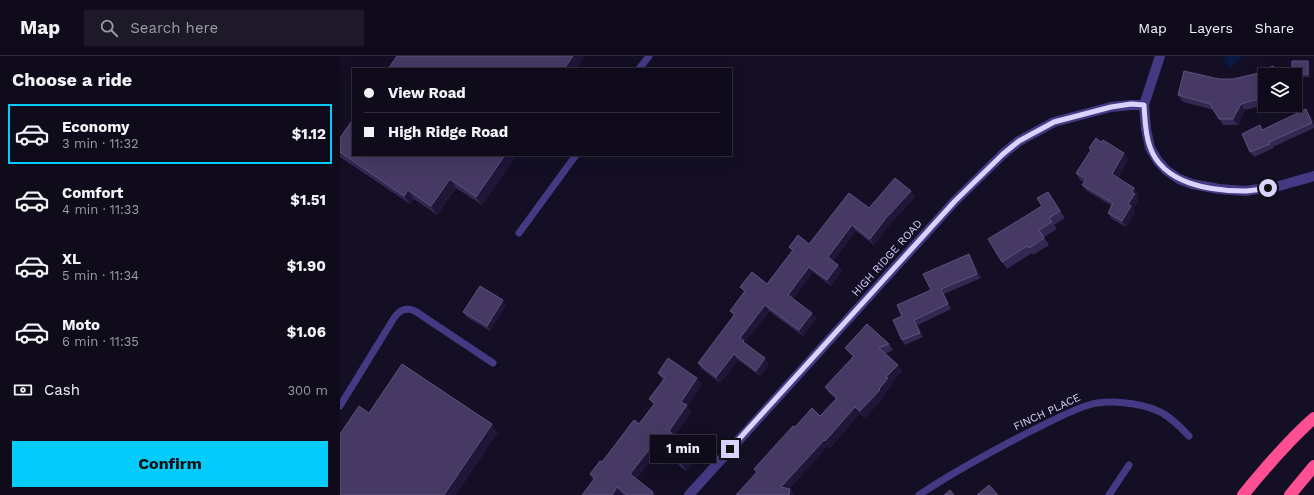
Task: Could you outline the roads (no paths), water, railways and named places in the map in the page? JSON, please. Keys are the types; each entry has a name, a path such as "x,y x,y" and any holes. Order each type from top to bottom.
{"highway":[{"path":"1243,495 1300,430 1314,418"},
{"path":"1290,495 1314,466"}],"street":[{"path":"1160,56 1144,105 1146,129 1150,148 1166,170 1179,179 1192,184 1219,189 1245,191 1279,186 1314,176"},
{"name":"HIGH RIDGE ROAD","path":"689,495 955,201 1003,154 1019,141 1054,122 1111,107 1131,104 1144,105"}],"lane":[{"path":"640,68 649,56"},
{"path":"519,233 575,156"},
{"path":"340,406 394,318 398,312 403,310 410,309 415,311 494,364"},
{"name":"FINCH PLACE","path":"919,495 982,457 1051,421 1089,404 1109,402 1133,404 1158,411 1175,422 1189,436"},
{"path":"1109,495 1129,465"}],"water":[{"path":"1226,56 1242,56 1231,68 1222,61"}]}
